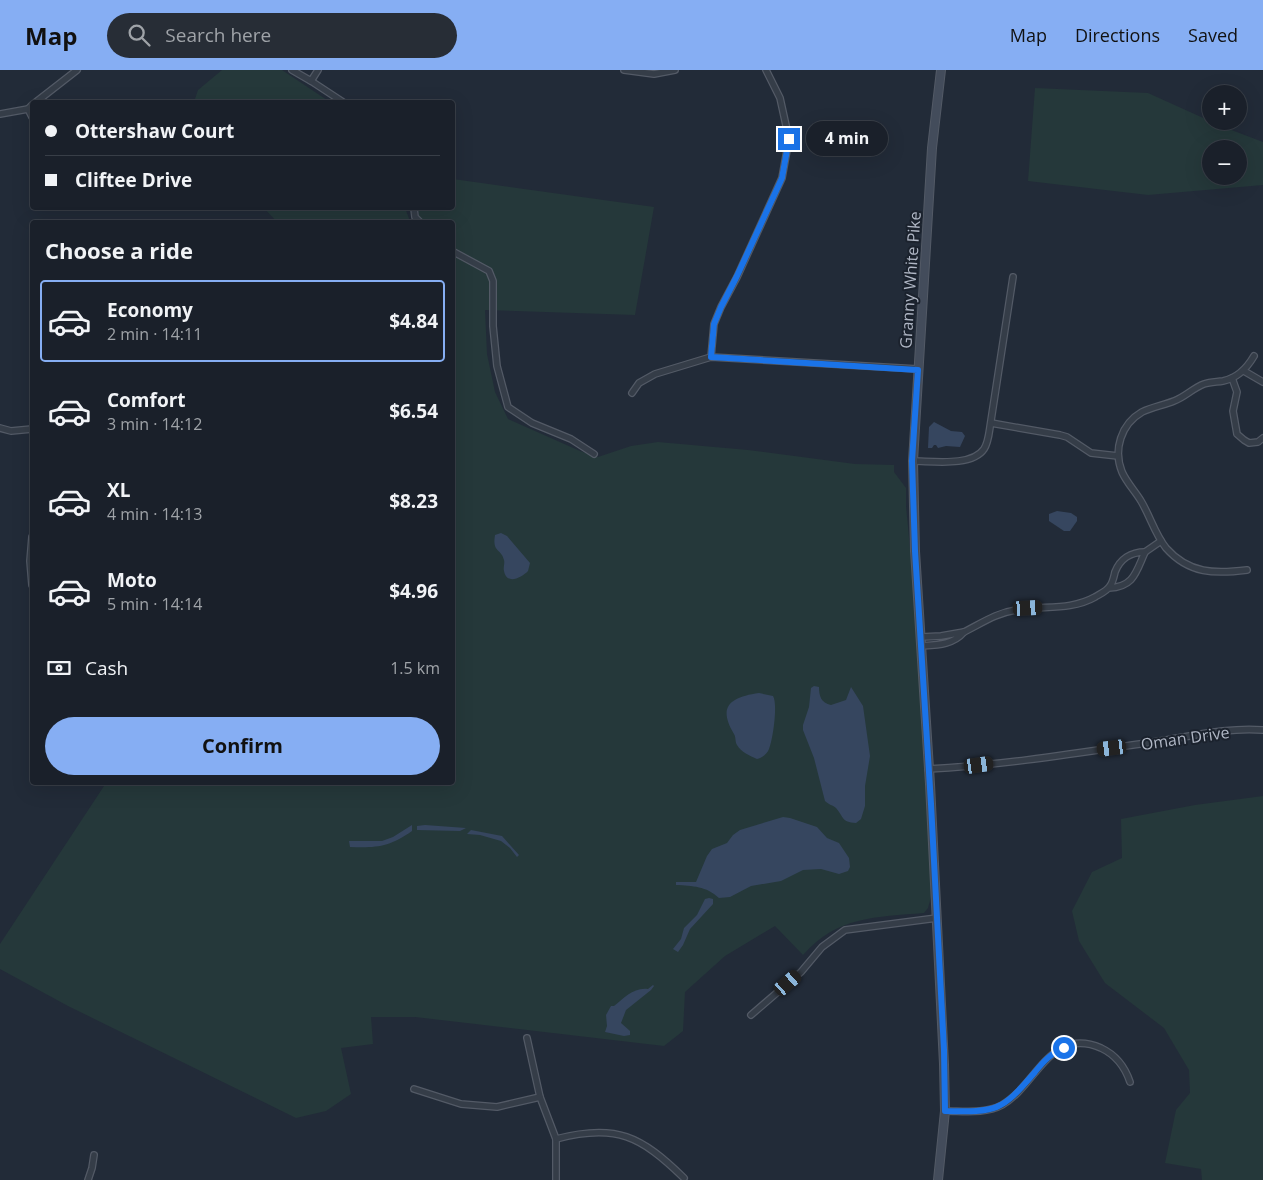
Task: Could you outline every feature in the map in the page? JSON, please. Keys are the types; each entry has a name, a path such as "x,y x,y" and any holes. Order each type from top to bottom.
{"main road":[{"name":"Granny White Pike","path":"938,1180 945,1111 922,646 915,551 912,461 932,148 941,70"}],"street":[{"path":"39,100 77,70"},
{"path":"292,70 340,100"},
{"path":"311,81 318,70"},
{"path":"624,70 654,74 675,70"},
{"path":"711,357 714,324 782,178 789,139 780,98 766,70"},
{"path":"0,114 30,107"},
{"path":"455,253 489,271 493,281 493,326 497,366 508,407 532,423 575,442 594,454"},
{"path":"912,461 962,461 981,454 986,446 1013,277"},
{"path":"1247,570 1219,573 1198,569 1177,558 1161,541 1144,507 1124,477 1118,456 1123,432 1140,413 1177,400 1204,384 1232,378 1244,371 1254,356"},
{"path":"632,393 639,382 655,374 711,357 918,370"},
{"path":"1244,371 1263,382"},
{"path":"1232,378 1237,392 1233,411 1238,436 1249,443 1258,442 1263,438"},
{"path":"991,423 1060,434 1091,453 1118,456"},
{"path":"0,428 11,431 30,428"},
{"path":"1109,588 1121,562 1132,554 1145,552 1161,541"},
{"path":"921,636 964,632 1000,614 1016,610 1071,606 1086,602 1109,588 1122,586 1132,580 1145,552"},
{"path":"922,646 949,643 960,637 964,632"},
{"name":"Oman Drive","path":"928,769 986,764 1112,748 1219,732 1263,730"},
{"path":"751,1015 801,972 822,946 844,930 936,918"},
{"path":"527,1038 540,1098 556,1139 556,1180"},
{"path":"945,1111 985,1111 1003,1105 1013,1097 1048,1057 1058,1050 1075,1044 1092,1045 1109,1052 1124,1068 1130,1082"},
{"path":"414,1089 461,1104 498,1107 540,1098"},
{"path":"556,1139 581,1132 610,1132 642,1143 664,1159 684,1178"},
{"path":"88,1180 94,1155"}],"shaded area":[{"path":"222,70 282,70 327,100 195,100 198,90"},
{"path":"1035,88 1148,93 1202,117 1202,130 1232,130 1263,142 1263,185 1148,195 1028,181"},
{"path":"455,179 654,207 635,315 485,310 487,354 495,392 508,419 598,457 631,446 658,442 748,450 855,464 894,465 894,472 906,488 916,612 932,893 928,908 924,913 858,921 829,933 816,942 803,955 775,926 725,956 685,992 683,1031 664,1046 415,1017 371,1017 373,1044 341,1048 351,1094 326,1111 296,1118 68,1006 0,969 0,944 105,785 455,785 455,220 412,220 419,215 418,210 455,210"},
{"path":"266,210 406,210 410,220 275,220"},
{"path":"1263,796 1263,1180 1202,1180 1201,1169 1165,1163 1176,1110 1190,1093 1189,1070 1164,1028 1105,983 1079,941 1072,911 1092,872 1122,858 1121,819 1195,805"}],"water":[{"path":"934,422 951,431 962,432 965,436 960,447 946,446 938,448 934,445 932,448 928,448 929,427"},
{"path":"1057,511 1071,513 1077,517 1077,521 1070,531 1064,531 1049,521 1049,514"},
{"path":"501,533 507,536 530,563 528,571 515,579 506,576 503,556 495,545 495,535"},
{"path":"814,686 819,687 820,696 823,701 831,705 846,700 851,687 863,706 870,756 865,786 865,806 861,819 856,823 845,820 836,808 825,801 814,758 803,730 809,707 811,688"},
{"path":"759,693 773,696 775,714 769,749 764,756 757,759 746,754 736,744 735,735 729,724 727,710 734,700"},
{"path":"783,817 817,827 827,838 839,843 849,858 850,867 848,871 839,874 821,869 803,870 781,881 751,886 730,897 719,898 704,889 694,886 676,885 676,882 696,882 712,849 727,843 740,830"},
{"path":"412,825 412,831 389,843 375,847 350,847 349,841 382,841 393,837"},
{"path":"417,826 466,828 460,831 417,830"},
{"path":"471,830 502,836 519,855 517,857 501,841 480,835 467,834"},
{"path":"705,899 713,899 713,904 690,929 678,952 673,949 681,939 684,928 697,915"},
{"path":"653,985 651,990 626,1010 621,1023 630,1031 630,1035 624,1036 605,1032 607,1026 606,1015 611,1006 614,1006 634,991 648,989"}],"route":[{"path":"789,139 782,178 714,324 711,357 918,370 912,461 915,551 931,804 944,1050 945,1111 985,1111 1003,1105 1013,1097 1048,1057 1064,1048"}]}
